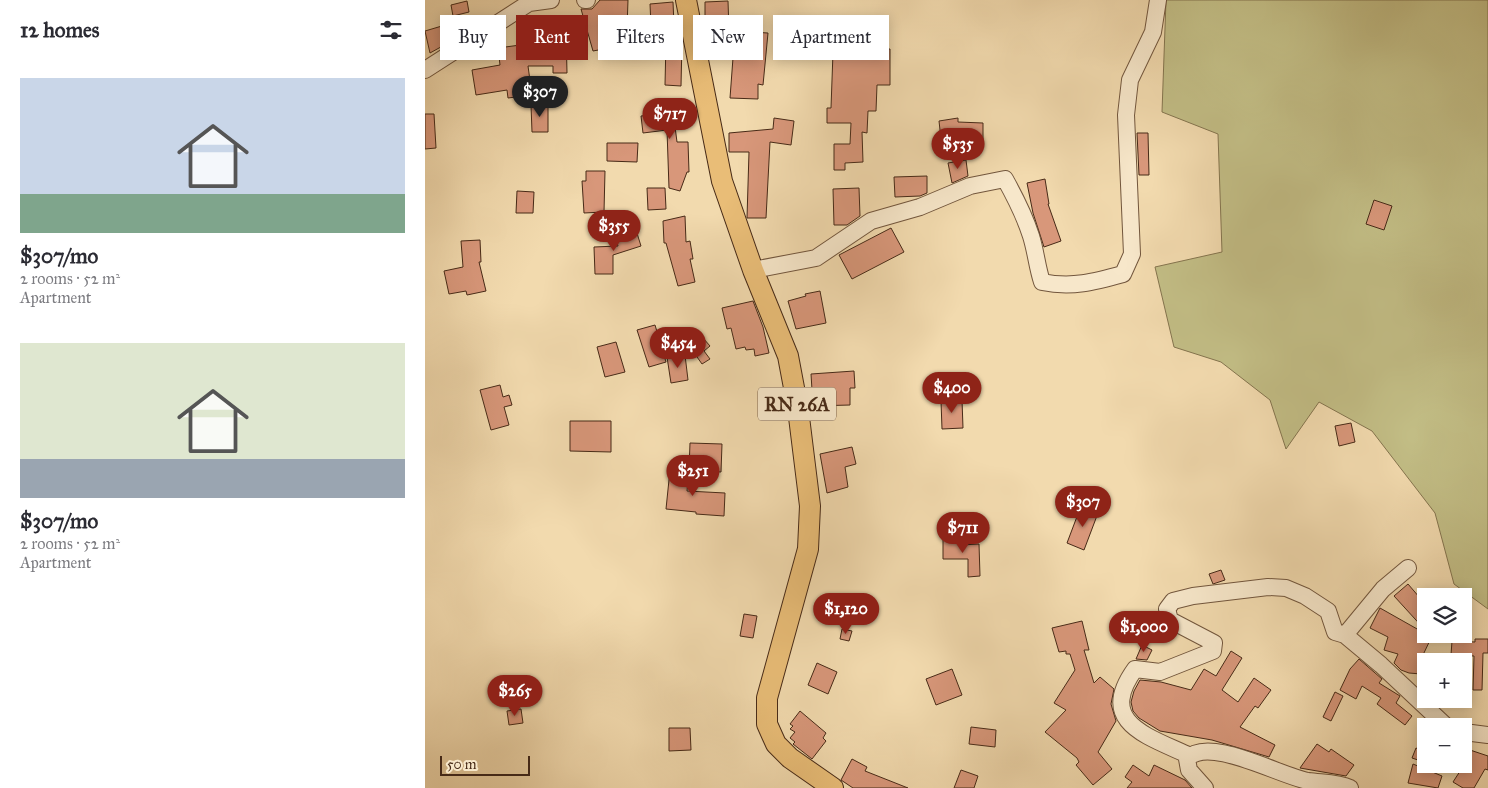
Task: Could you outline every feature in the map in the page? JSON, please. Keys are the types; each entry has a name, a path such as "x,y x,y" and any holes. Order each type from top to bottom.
{"main road":[{"name":"RN 26A","path":"686,0 722,181 753,270 788,356 798,409 810,506 809,549 769,689 767,724 776,744 790,758 833,788"}],"street":[{"path":"425,70 529,3 551,0"},
{"path":"753,270 816,258 871,221 920,207 970,186 1005,179 1016,198 1031,237 1036,266 1042,282 1062,286 1092,282 1123,274 1132,254 1126,115 1130,80 1153,32 1158,0"},
{"path":"1345,636 1383,589 1408,568"},
{"path":"1190,756 1141,733 1126,719 1119,705 1124,687 1135,669 1160,672 1213,651 1213,643 1171,620 1167,609 1173,602 1193,596 1269,587 1286,588 1328,611 1335,632 1345,636 1381,665 1437,718"},
{"path":"1472,733 1488,735"},
{"path":"1205,788 1189,770 1187,759 1201,751 1221,752 1307,781 1350,788"}],"shaded area":[{"path":"1166,0 1488,0 1488,609 1472,597 1472,588 1459,588 1454,584 1435,513 1372,431 1319,402 1286,449 1270,400 1221,362 1174,347 1155,267 1222,252 1218,134 1162,112"}],"building":[{"path":"600,0 628,0 627,15 598,15 598,50 593,51 588,34 588,15 583,15 581,9 592,9"},
{"path":"467,1 469,12 453,15 451,5"},
{"path":"728,1 728,15 705,15 705,2"},
{"path":"673,2 674,15 650,15 650,4"},
{"path":"440,27 440,47 430,53 425,31"},
{"path":"763,33 768,33 763,85 758,84 758,99 730,98 733,60 763,60"},
{"path":"516,46 516,60 567,60 567,73 553,73 553,66 528,66 532,95 508,98 507,90 476,95 472,70 500,65 499,60 506,60 506,47"},
{"path":"890,49 890,85 877,85 876,111 868,111 867,133 862,132 863,162 845,163 845,170 834,170 834,144 850,144 851,123 827,123 827,108 831,108 833,60 889,60"},
{"path":"666,60 682,60 681,86 665,85"},
{"path":"686,104 687,119 674,119 677,142 688,142 689,172 687,172 680,191 669,188 667,130 643,133 641,116 650,115 649,108"},
{"path":"531,105 548,105 548,132 532,132"},
{"path":"425,114 434,114 436,148 425,149"},
{"path":"774,118 794,121 791,145 770,142 766,218 747,218 749,152 729,152 729,133 773,129"},
{"path":"958,118 958,122 983,123 983,142 961,141 961,136 941,139 939,121"},
{"path":"1137,133 1148,133 1149,175 1139,175"},
{"path":"607,143 638,143 637,162 607,161"},
{"path":"966,160 968,176 952,183 948,163"},
{"path":"586,171 605,171 604,212 584,213 582,181 586,181"},
{"path":"927,176 927,193 920,196 895,197 894,177"},
{"path":"1045,179 1048,204 1061,241 1044,247 1033,213 1027,183"},
{"path":"647,188 665,188 666,209 648,210"},
{"path":"859,188 860,216 847,225 834,225 833,189"},
{"path":"517,191 534,192 533,213 516,213"},
{"path":"1374,200 1392,206 1384,230 1366,224"},
{"path":"685,216 686,242 690,241 693,259 690,259 695,282 678,286 666,243 664,243 663,221"},
{"path":"891,228 904,252 852,279 839,255"},
{"path":"636,230 641,246 613,255 613,274 595,274 594,247 618,246 615,236"},
{"path":"480,240 481,262 479,262 486,291 467,295 466,291 449,294 444,271 463,267 461,241"},
{"path":"820,291 826,323 796,329 788,301 806,296 805,294"},
{"path":"753,301 763,327 769,353 755,356 754,349 746,350 745,347 736,349 731,328 727,329 722,308"},
{"path":"655,325 666,362 649,367 637,330"},
{"path":"703,338 710,346 704,351 710,359 702,364 690,347"},
{"path":"616,342 625,372 605,377 597,347"},
{"path":"685,355 688,380 671,383 667,357"},
{"path":"854,371 855,388 850,388 850,405 813,406 811,374"},
{"path":"500,385 503,397 509,395 512,405 504,407 509,425 491,430 480,390"},
{"path":"962,400 963,428 942,429 941,401"},
{"path":"570,421 611,421 611,452 570,451"},
{"path":"1351,423 1355,442 1339,446 1335,426"},
{"path":"690,443 722,444 721,472 689,470"},
{"path":"852,447 856,464 845,467 848,487 827,493 820,454"},
{"path":"670,470 689,472 687,491 725,493 724,516 666,509"},
{"path":"1081,506 1098,513 1084,550 1067,543"},
{"path":"960,538 961,545 979,544 980,576 968,577 968,559 943,559 943,539"},
{"path":"1221,570 1225,580 1213,584 1209,574"},
{"path":"1408,584 1417,594 1417,621 1394,596"},
{"path":"1380,608 1417,629 1417,643 1429,643 1424,653 1417,653 1417,674 1401,670 1394,663 1398,654 1384,650 1388,637 1370,628"},
{"path":"744,614 757,616 753,638 740,636"},
{"path":"1082,621 1089,650 1084,650 1094,683 1100,677 1114,689 1111,704 1116,721 1098,752 1112,769 1093,785 1076,765 1079,762 1077,758 1045,732 1066,710 1054,703 1075,670 1070,654 1066,654 1066,651 1059,652 1052,628"},
{"path":"842,629 852,631 849,641 840,639"},
{"path":"1475,639 1488,639 1488,653 1483,653 1482,690 1473,690 1474,656 1472,656 1472,653 1451,653 1452,643 1475,642"},
{"path":"1142,645 1152,650 1147,660 1136,659"},
{"path":"1231,651 1242,658 1222,690 1238,702 1254,678 1271,690 1258,708 1255,706 1240,727 1275,745 1269,757 1212,740 1160,731 1139,718 1133,711 1131,702 1140,680 1161,682 1191,690 1204,669 1216,676"},
{"path":"1359,659 1382,679 1379,683 1400,696 1396,703 1412,716 1405,725 1377,704 1381,698 1362,686 1356,699 1340,690 1350,669"},
{"path":"817,663 837,672 828,694 808,685"},
{"path":"952,669 962,695 936,705 926,679"},
{"path":"1335,692 1343,696 1331,721 1323,717"},
{"path":"521,709 523,723 509,725 507,711"},
{"path":"800,711 826,733 823,738 826,741 812,759 793,744 795,742 790,738 795,732 790,729 793,726 790,724"},
{"path":"971,727 996,730 995,747 969,744"},
{"path":"669,728 690,728 691,750 669,751"},
{"path":"1317,744 1329,752 1331,749 1354,765 1346,776 1300,768"},
{"path":"1416,748 1417,748 1417,760 1412,758"},
{"path":"1472,751 1488,756 1488,770 1485,769 1474,788 1463,788 1453,782 1459,773 1472,773"},
{"path":"852,759 867,767 865,771 908,788 853,788 841,780"},
{"path":"1413,764 1417,766 1417,773 1435,773 1442,776 1438,788 1408,783"},
{"path":"1133,765 1149,776 1154,765 1185,780 1192,788 1127,788 1132,782 1125,777"},
{"path":"961,770 978,776 974,788 954,788"}]}
